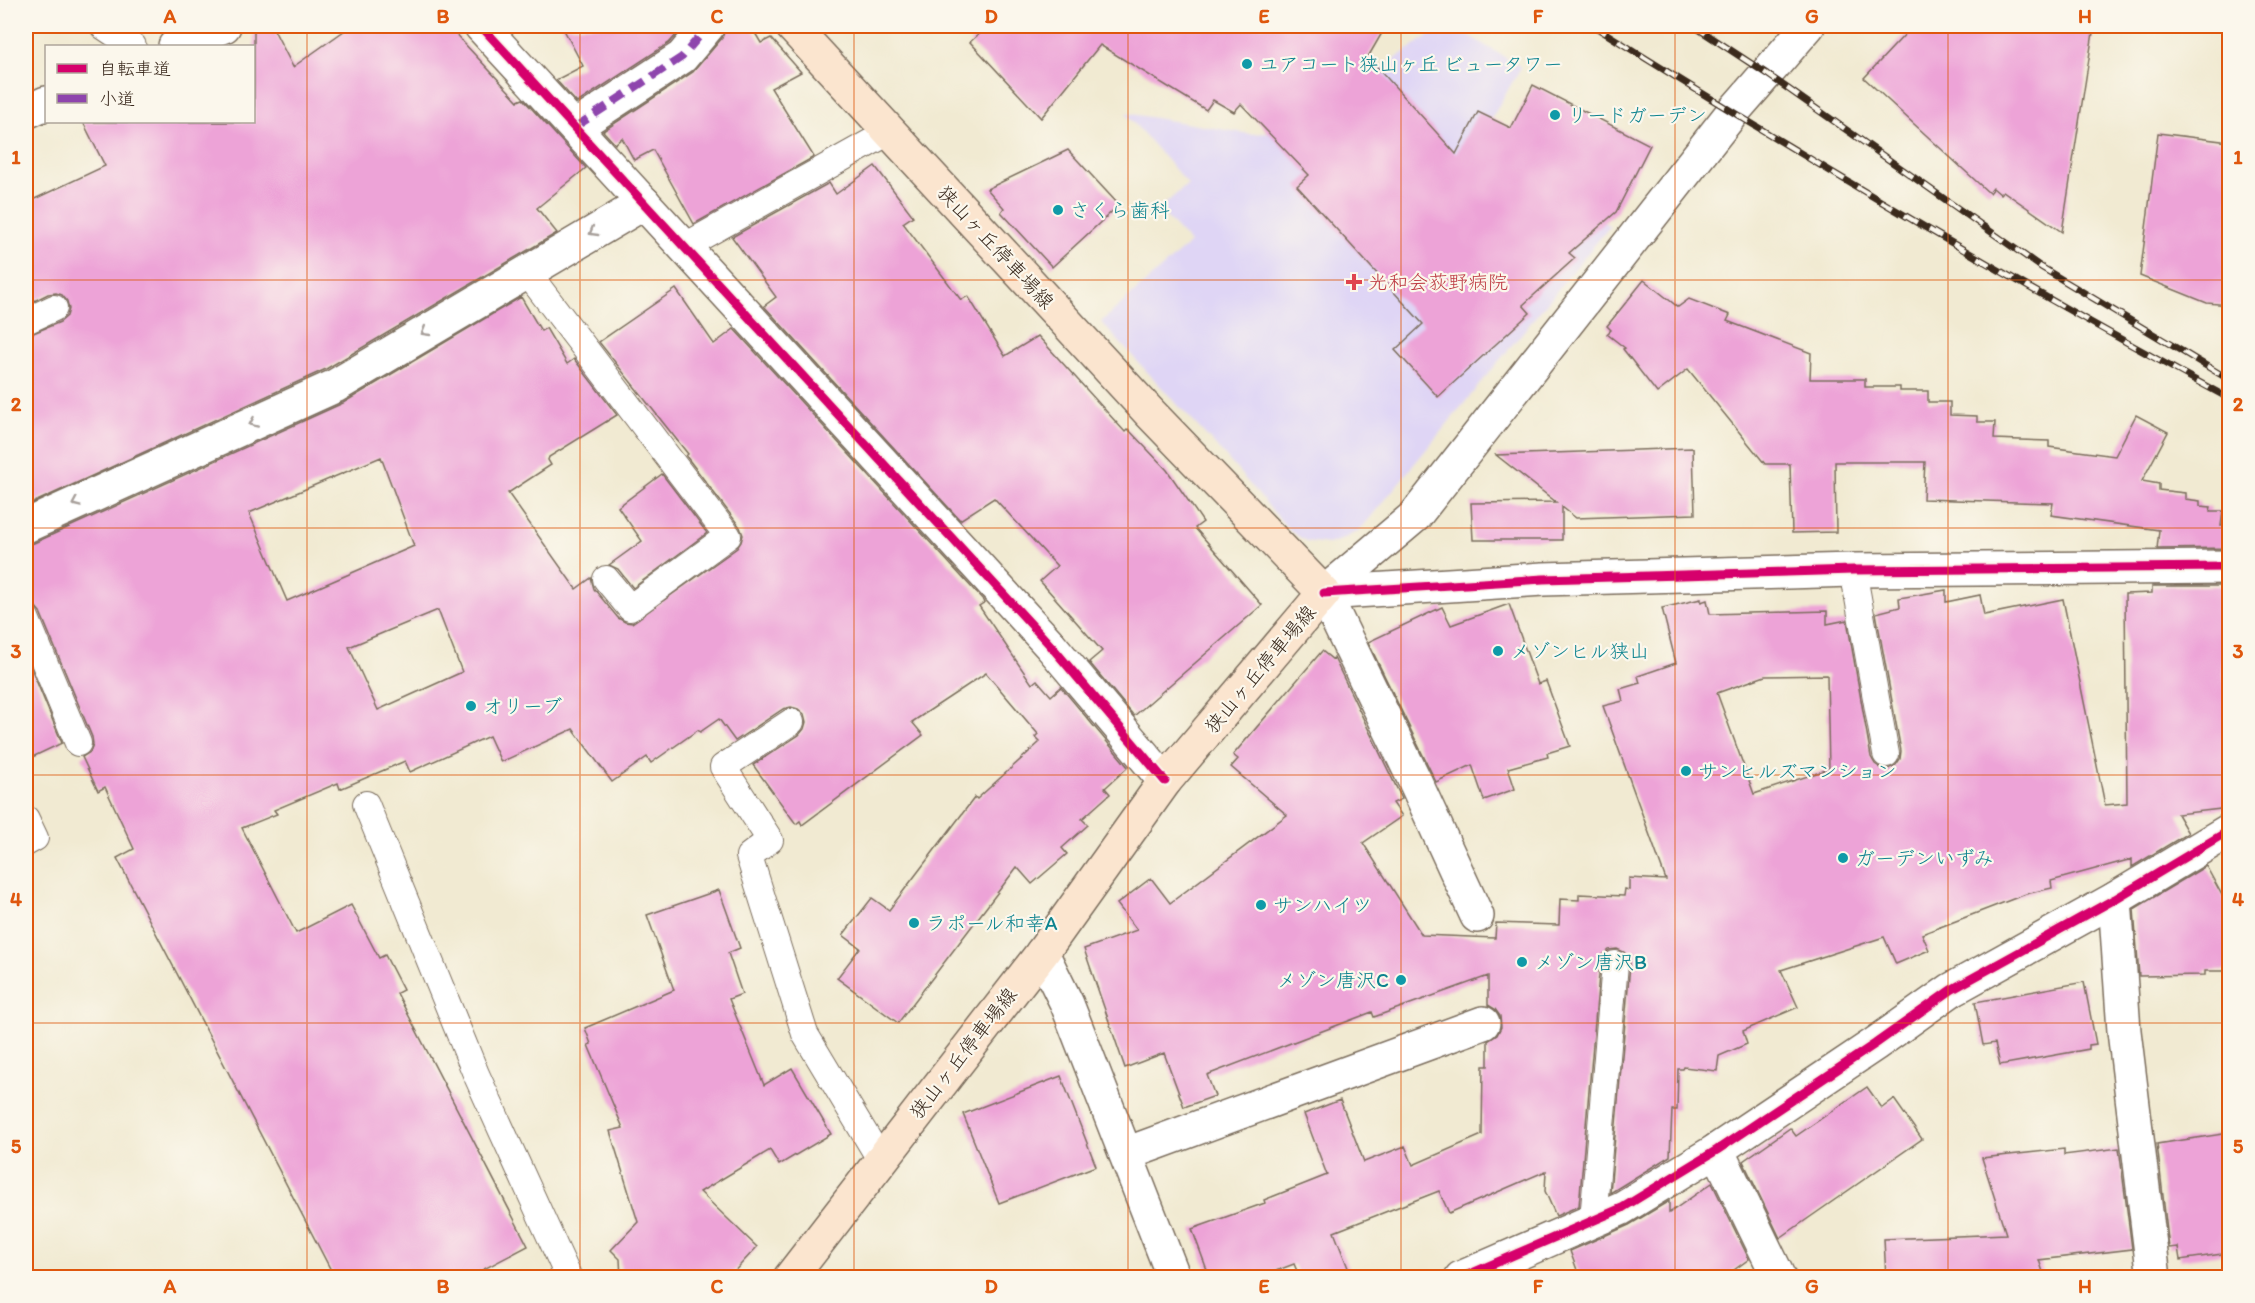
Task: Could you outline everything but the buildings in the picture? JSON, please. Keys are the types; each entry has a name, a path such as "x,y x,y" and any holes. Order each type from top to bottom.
{"main road":[{"name":"狭山ヶ丘停車場線","path":"790,1278 1042,953 1165,781 1324,593 1151,414 792,26"}],"street":[{"path":"178,45 224,26"},
{"path":"481,26 1051,646 1165,781"},
{"path":"575,127 682,57 708,26"},
{"path":"1324,593 1415,516 1732,113 1808,26"},
{"path":"26,112 45,103"},
{"path":"26,526 335,386 644,203"},
{"path":"1324,593 1543,579 1853,570 2229,567"},
{"path":"1324,593 1477,916"},
{"path":"1461,1278 1622,1208 1717,1150 1951,990 2115,899 2229,830"},
{"path":"2115,899 2124,1032 2154,1278"},
{"path":"1042,953 1067,1005 1174,1278"},
{"path":"1126,1154 1483,1023"},
{"path":"1717,1150 1779,1278"}],"lane":[{"path":"104,26 132,45"},
{"path":"685,246 889,132"},
{"path":"525,272 728,536 630,608 606,579"},
{"path":"26,321 54,308"},
{"path":"1853,570 1886,754"},
{"path":"26,618 78,743"},
{"path":"791,722 723,767 770,840 749,856 805,1034 880,1159"},
{"path":"366,804 476,1074 569,1278"},
{"path":"26,819 35,838 26,843"},
{"path":"1593,1220 1615,964"}],"shaded area":[{"name":"光和会荻野病院","path":"1443,26 1453,26 1521,67 1473,151 1610,226 1360,530 1328,544 1306,541 1290,531 1227,458 1101,322 1190,243 1159,209 1188,184 1125,113 1250,134 1287,132"}],"railway":[{"path":"1594,26 1750,123 1908,217 2068,310 2230,399"},
{"path":"1694,26 1767,74 2041,267 2230,380"}],"marked path":[{"path":"575,127 682,57 708,26"}],"cycle path":[{"path":"481,26 1051,646 1165,781"},
{"path":"1324,593 1543,579 1853,570 2230,567"},
{"path":"1461,1278 1622,1208 1717,1150 1951,990 2115,899 2230,830"}],"place":[{"name":"ユアコート狭山ヶ丘 ビュータワー","path":"1247,64"},
{"name":"リードガーデン","path":"1555,115"},
{"name":"さくら歯科","path":"1058,210"},
{"name":"光和会荻野病院","path":"1354,282"},
{"name":"メゾンヒル狭山","path":"1498,651"},
{"name":"オリーブ","path":"471,706"},
{"name":"サンヒルズマンション","path":"1686,771"},
{"name":"ガーデンいずみ","path":"1843,858"},
{"name":"サンハイツ","path":"1261,905"},
{"name":"ラポール和幸A","path":"914,923"},
{"name":"メゾン唐沢B","path":"1522,962"},
{"name":"メゾン唐沢C","path":"1401,980"}]}
